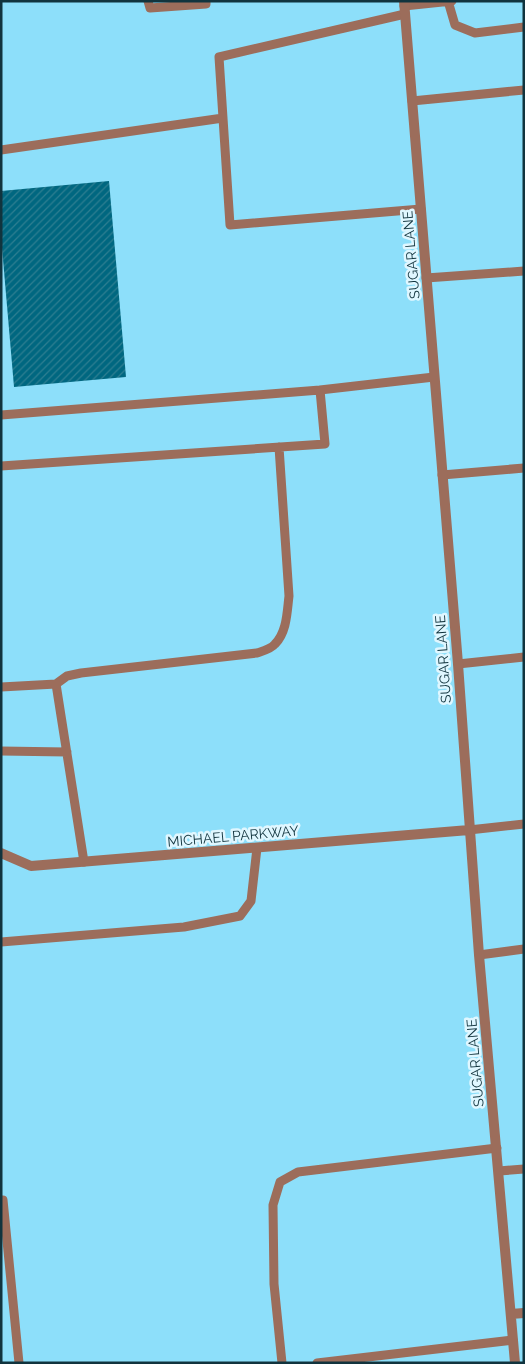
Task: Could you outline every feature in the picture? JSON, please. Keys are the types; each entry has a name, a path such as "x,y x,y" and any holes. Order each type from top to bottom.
{"street":[{"name":"SUGAR LANE","path":"404,7 458,664 479,955 515,1363"},
{"name":"MICHAEL PARKWAY","path":"1,853 31,866 469,830"},
{"path":"511,1314 524,1313"}],"lane":[{"path":"148,1 150,8 206,4 206,1"},
{"path":"448,1 455,25 475,33 524,27"},
{"path":"421,209 230,225 219,57 404,7 452,1"},
{"path":"412,101 524,90"},
{"path":"1,150 223,118"},
{"path":"426,278 524,271"},
{"path":"1,415 320,390 434,377"},
{"path":"1,466 325,444 320,390"},
{"path":"1,688 56,684 67,676 81,673 257,653 274,646 282,634 287,616 289,596 279,447"},
{"path":"442,475 524,468"},
{"path":"458,664 524,657"},
{"path":"56,684 84,862"},
{"path":"1,751 67,752"},
{"path":"469,830 524,824"},
{"path":"1,942 184,927 240,916 252,901 257,848"},
{"path":"479,955 524,949"},
{"path":"282,1363 274,1284 273,1205 280,1182 298,1172 497,1148"},
{"path":"499,1172 524,1169"},
{"path":"1,1200 3,1200 19,1363"},
{"path":"317,1363 513,1340"}],"building":[{"path":"109,181 126,377 14,387 1,236 1,191"}]}
